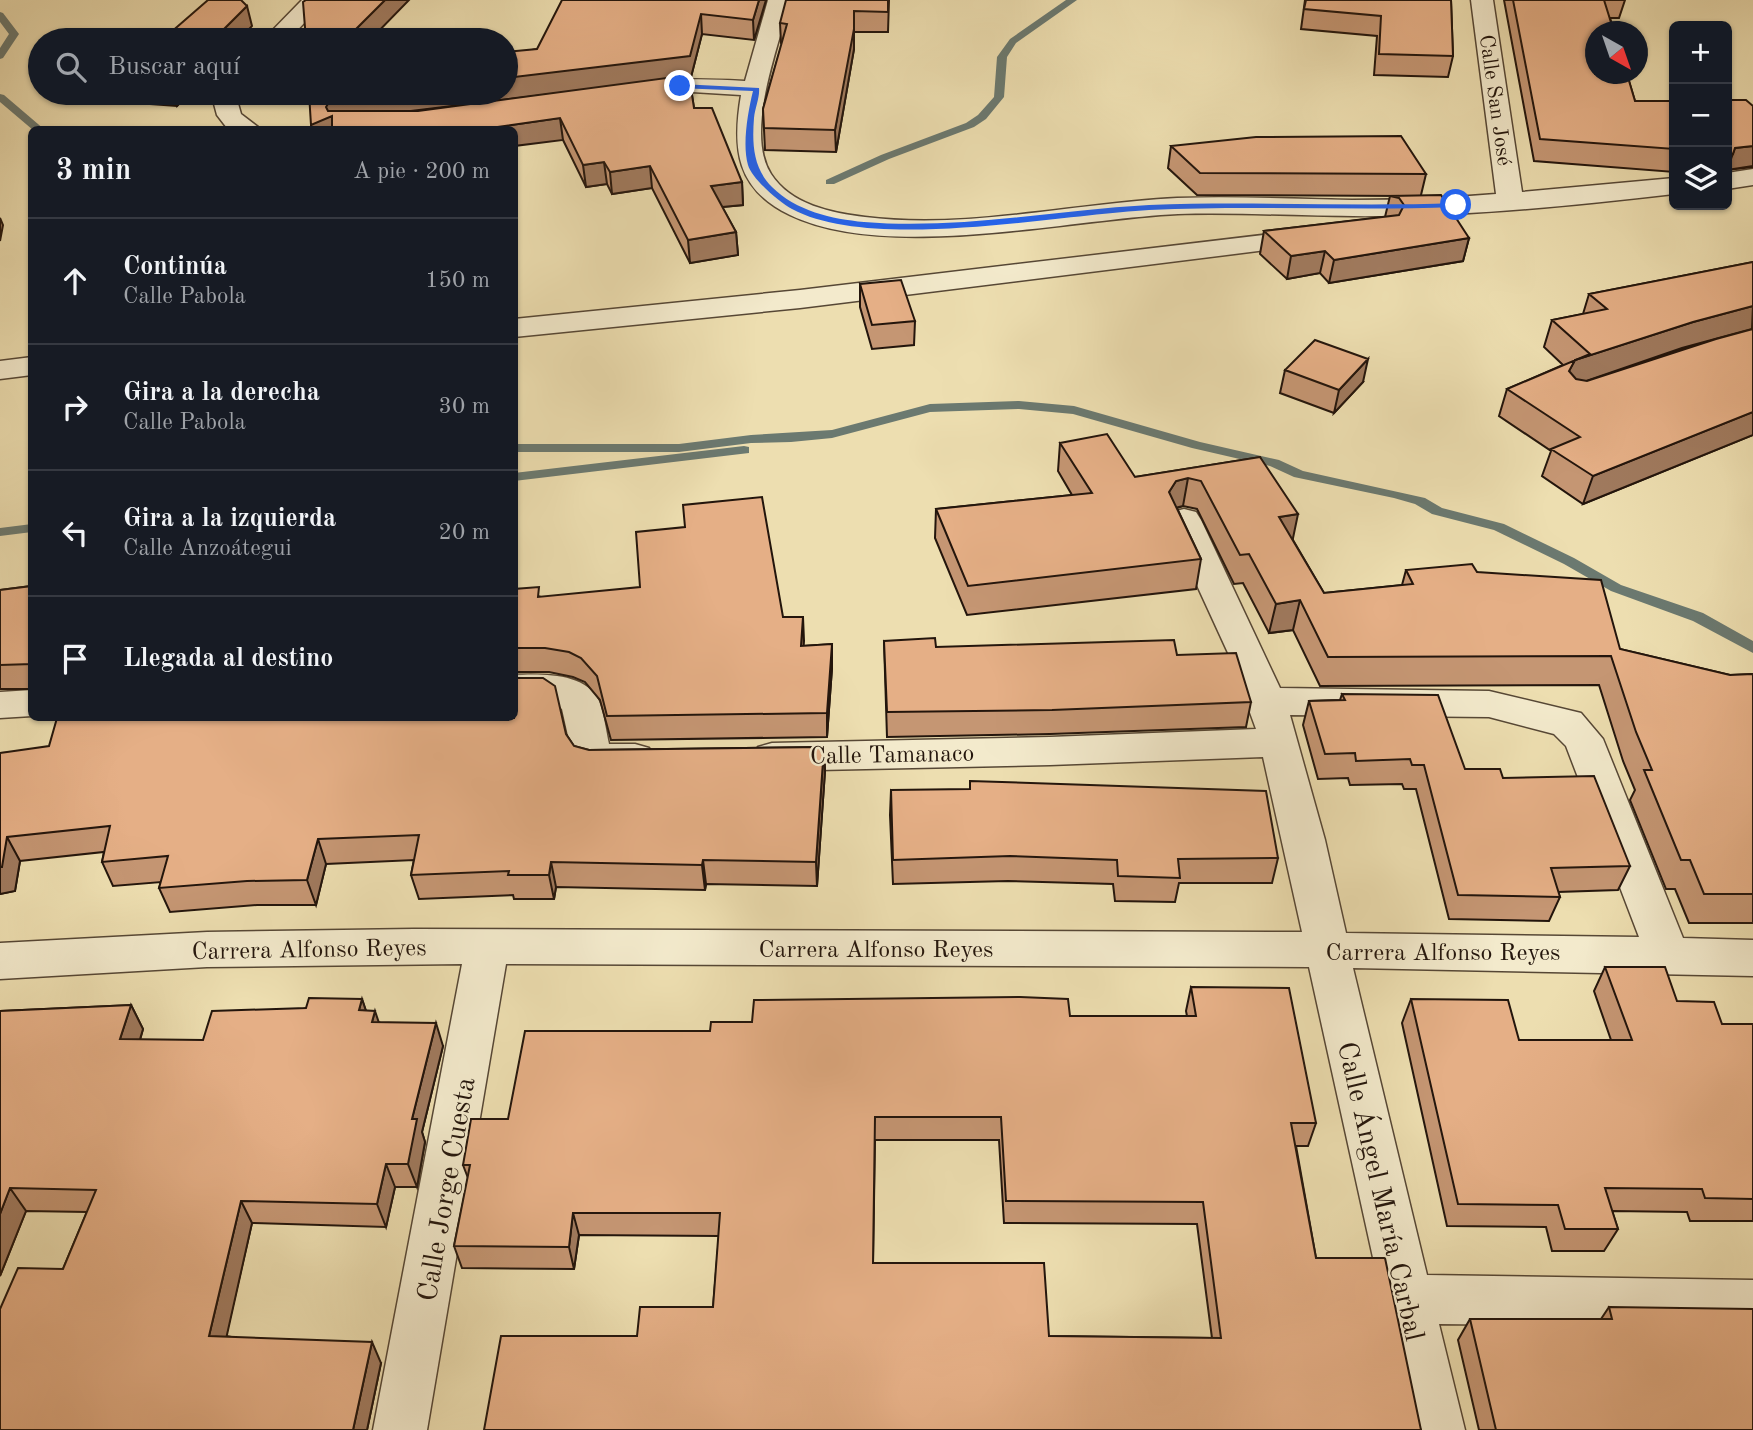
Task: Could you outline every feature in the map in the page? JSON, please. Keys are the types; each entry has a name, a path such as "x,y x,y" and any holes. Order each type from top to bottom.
{"street":[{"path":"287,28 315,0"},
{"path":"779,0 750,118 752,165 770,189 789,203 813,215 832,220 864,225 931,226 1149,208 1374,208 1456,205 1669,186"},
{"name":"Calle San José","path":"1482,0 1510,201"},
{"path":"621,95 692,85 757,89"},
{"path":"226,105 228,114 241,126"},
{"path":"1732,180 1753,177"},
{"path":"518,328 800,299 1424,223 1446,219 1455,212 1456,205"},
{"path":"0,370 28,366"},
{"name":"Calle Ángel María Carbal","path":"1184,520 1268,701 1304,840 1348,1045 1438,1430"},
{"path":"518,688 555,687 580,702 593,758 676,758"},
{"path":"1268,701 1489,704 1567,723 1583,739 1668,955"},
{"path":"0,705 28,703"},
{"name":"Calle Tamanaco","path":"731,757 1050,751 1277,741"},
{"name":"Carrera Alfonso Reyes","path":"0,961 115,952 231,948 1329,952 1753,958"},
{"name":"Calle Jorge Cuesta","path":"400,1430 487,948"},
{"path":"1407,1299 1753,1304"}],"building":[{"path":"208,0 241,0 247,6 225,28 176,28"},
{"path":"385,0 357,28 305,28 303,2"},
{"path":"562,0 759,0 753,20 701,14 690,56 518,77 518,51 537,49"},
{"path":"786,0 888,0 888,12 854,11 854,29 835,130 764,128 763,109 787,24 780,23"},
{"path":"1306,0 1451,0 1453,56 1379,54 1381,16 1304,9"},
{"path":"1513,0 1604,0 1611,21 1585,21 1585,84 1630,84 1635,101 1669,101 1669,149 1540,139"},
{"path":"689,75 694,108 712,108 742,182 711,186 736,232 688,240 650,166 610,172 604,162 583,165 560,118 504,126 332,126 332,116 311,125 310,105 327,105 328,111 418,111 463,105 518,105 518,98"},
{"path":"1732,100 1746,100 1753,106 1753,146 1735,148 1733,154"},
{"path":"1401,136 1426,174 1200,173 1171,146 1256,137"},
{"path":"1441,195 1469,238 1334,260 1325,251 1291,256 1264,231 1399,215 1404,205 1399,198 1390,196"},
{"path":"1753,262 1753,306 1578,359 1590,354 1552,320 1607,309 1589,294"},
{"path":"901,280 915,321 872,325 860,284"},
{"path":"1753,329 1753,412 1593,476 1551,449 1580,437 1507,389 1575,360 1569,371 1576,379 1587,381"},
{"path":"1315,340 1368,359 1339,390 1285,370"},
{"path":"1107,434 1135,477 1260,457 1298,514 1279,517 1324,593 1413,584 1406,570 1472,564 1477,572 1601,580 1620,649 1730,675 1753,674 1753,894 1704,894 1690,860 1681,860 1644,770 1652,770 1636,732 1611,656 1328,657 1300,600 1276,604 1249,554 1240,555 1201,481 1188,478 1176,481 1169,492 1201,559 968,586 936,509 1092,493 1060,443"},
{"path":"762,497 783,617 803,617 801,646 832,644 827,713 607,716 597,676 581,658 569,652 545,648 518,648 518,589 539,587 538,597 640,587 636,532 685,527 683,505"},
{"path":"28,586 28,664 0,665 0,590"},
{"path":"935,638 936,647 1174,640 1177,655 1236,653 1251,702 1052,710 887,712 884,641"},
{"path":"518,678 543,678 555,686 566,734 574,746 589,750 824,747 816,862 703,860 702,865 551,862 549,875 508,875 509,871 411,875 419,835 318,839 307,880 247,881 159,888 168,856 102,862 110,826 7,837 0,867 0,753 49,746 56,721 518,721"},
{"path":"1342,694 1438,695 1465,769 1500,769 1503,778 1594,776 1630,866 1551,868 1560,897 1458,895 1424,765 1412,765 1410,759 1356,761 1355,753 1325,754 1309,701 1345,700"},
{"path":"970,781 1266,791 1278,858 1178,859 1180,878 1118,876 1117,860 1010,856 893,860 891,790 970,789"},
{"path":"1605,967 1665,967 1677,1001 1714,1002 1722,1024 1753,1024 1753,1199 1705,1198 1702,1189 1605,1188 1618,1229 1565,1229 1558,1205 1458,1204 1411,999 1508,1000 1519,1040 1632,1040"},
{"path":"1191,987 1289,988 1316,1123 1291,1123 1316,1258 1385,1258 1421,1430 484,1430 501,1336 637,1336 640,1307 713,1307 720,1213 573,1213 569,1247 454,1246 470,1165 463,1165 471,1119 508,1119 525,1031 710,1031 711,1022 752,1022 754,1000 1020,997 1068,999 1070,1016 1196,1016","holes":["875,1117 1001,1117 1006,1201 1203,1202 1221,1338 1049,1336 1044,1263 873,1263"]},
{"path":"309,998 362,999 359,1010 375,1011 372,1022 436,1023 412,1119 417,1119 408,1164 386,1164 377,1204 241,1201 209,1336 372,1342 353,1430 0,1430 0,1309 18,1268 63,1269 96,1190 10,1188 0,1214 0,1011 131,1005 120,1039 203,1040 212,1011 306,1008"},
{"path":"1609,1307 1753,1309 1753,1430 1496,1430 1470,1319 1612,1319"}],"waterway":[{"path":"830,182 885,157 970,125 982,117 999,97 1002,57 1013,41 1072,0"},
{"path":"0,15 14,34 0,56"},
{"path":"0,97 35,126"},
{"path":"518,448 679,448 751,439 791,438 832,434 930,408 1019,405 1074,410 1197,445 1274,463 1299,474 1396,494 1420,501 1437,511 1499,527 1569,561 1616,588 1698,617 1753,648"},
{"path":"518,477 744,450"},
{"path":"0,532 28,528"}],"route":[{"path":"680,86 757,89 750,118 749,154 759,177 795,208 832,220 864,225 931,226 1180,206 1386,208 1456,205"}]}
